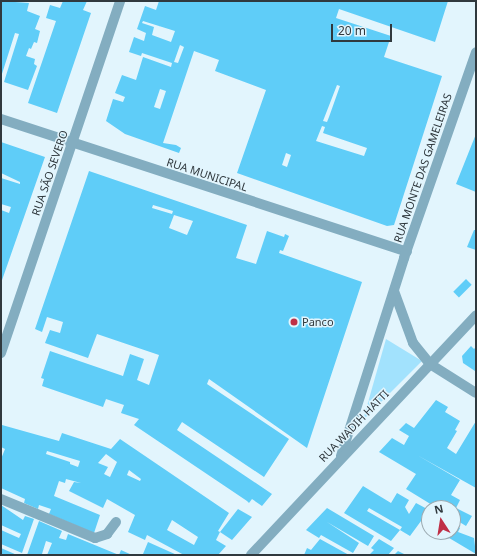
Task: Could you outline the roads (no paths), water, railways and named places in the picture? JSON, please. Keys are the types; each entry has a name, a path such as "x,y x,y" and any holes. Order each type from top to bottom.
{"street":[{"name":"RUA SÃO SEVERO","path":"1,353 120,1"},
{"name":"RUA MONTE DAS GAMELEIRAS","path":"341,456 407,252 476,52"},
{"name":"RUA MUNICIPAL","path":"1,119 407,252"},
{"path":"394,291 413,344 430,364 476,392"},
{"name":"RUA WADIH HATTI","path":"256,554 341,456 476,315"},
{"path":"1,499 95,538 107,534 116,522"}],"place":[{"name":"Panco","path":"294,322"}]}
